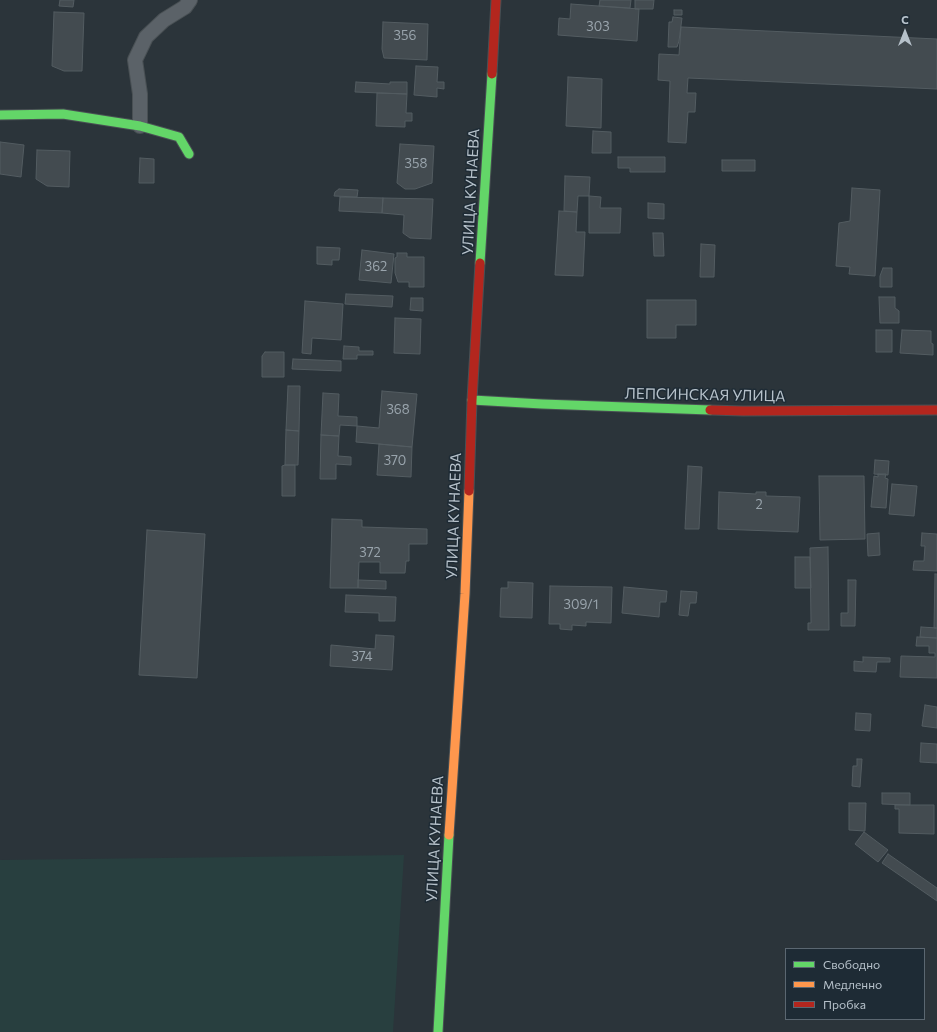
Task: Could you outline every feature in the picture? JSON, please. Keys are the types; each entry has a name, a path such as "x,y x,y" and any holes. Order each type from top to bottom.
{"main road":[{"name":"УЛИЦА КУНАЕВА","path":"438,1032 465,594 472,400 496,0"},
{"path":"0,116 64,114 140,126 179,137 189,154"},
{"name":"ЛЕПСИНСКАЯ УЛИЦА","path":"472,400 743,411 937,410"}],"street":[{"path":"140,126 140,94 135,60 146,37 164,20 185,7 190,0"}],"green space":[{"path":"404,855 393,1032 0,1032 0,860"}],"building":[{"path":"60,0 74,0 73,7 59,6"},
{"path":"600,0 631,0 630,8 599,6"},
{"path":"635,0 654,0 653,9 635,9"},
{"path":"571,4 639,9 637,41 558,35 559,18 570,19"},
{"path":"674,10 682,10 682,15 674,15"},
{"path":"54,12 84,13 82,71 64,71 52,66"},
{"path":"673,17 682,18 679,41 677,47 668,47 669,22 672,22"},
{"path":"383,22 428,24 427,60 384,58 382,49"},
{"path":"681,27 937,39 937,89 688,78 687,93 696,93 695,112 688,112 686,143 668,142 670,81 658,80 659,54 679,55"},
{"path":"416,66 438,67 437,82 444,82 444,89 437,88 437,97 414,95"},
{"path":"568,77 602,79 601,128 566,126"},
{"path":"356,82 390,84 390,82 407,82 407,94 355,92"},
{"path":"377,93 407,94 406,113 412,113 412,121 405,121 405,127 376,126"},
{"path":"593,131 611,132 611,153 592,153"},
{"path":"0,142 24,145 21,177 0,174"},
{"path":"400,144 434,146 432,183 415,189 405,189 397,183"},
{"path":"37,150 70,151 69,187 47,186 36,179"},
{"path":"618,157 665,157 665,172 630,172 630,168 618,168"},
{"path":"140,158 154,159 154,183 139,183"},
{"path":"722,160 755,160 755,171 722,171"},
{"path":"565,176 590,177 589,196 578,196 577,212 564,211"},
{"path":"852,188 880,190 875,276 849,274 850,267 836,266 839,223 850,221"},
{"path":"339,189 358,190 357,197 334,196 335,192"},
{"path":"589,196 601,197 600,208 621,208 620,233 589,233"},
{"path":"340,197 383,198 382,213 339,211"},
{"path":"383,198 433,199 431,239 410,238 403,233 404,215 382,213"},
{"path":"648,203 664,204 664,219 648,218"},
{"path":"559,211 577,212 576,232 585,232 583,276 555,275"},
{"path":"653,233 663,233 664,256 654,256"},
{"path":"701,244 715,245 714,277 700,277"},
{"path":"317,247 340,248 339,260 332,260 332,265 317,264"},
{"path":"362,250 394,254 391,283 359,280"},
{"path":"397,253 407,253 407,257 424,257 424,287 409,287 409,282 398,282 395,273 395,258 397,257"},
{"path":"883,268 892,268 892,287 880,287 880,276"},
{"path":"346,294 393,296 392,307 345,304"},
{"path":"879,297 895,297 895,308 899,311 899,323 880,323"},
{"path":"411,298 423,298 423,311 410,310"},
{"path":"647,300 696,300 696,325 676,325 676,338 647,338"},
{"path":"305,301 343,304 341,340 312,338 311,354 302,353"},
{"path":"395,318 421,319 420,354 394,353"},
{"path":"876,330 892,330 892,352 876,352"},
{"path":"902,330 931,331 933,355 900,353"},
{"path":"344,346 359,347 359,351 373,351 373,355 357,355 357,359 343,359"},
{"path":"265,352 284,352 284,377 262,377 262,356"},
{"path":"293,359 341,361 341,371 292,369"},
{"path":"288,386 300,386 299,431 286,430"},
{"path":"382,391 417,394 412,447 356,442 357,426 379,428"},
{"path":"323,393 339,394 338,416 357,417 357,426 340,425 339,436 321,435"},
{"path":"286,430 299,431 298,465 285,465"},
{"path":"321,435 339,436 338,456 351,457 351,465 336,464 336,479 320,479"},
{"path":"379,444 412,447 411,477 377,475"},
{"path":"875,460 889,461 888,475 874,474"},
{"path":"295,465 295,496 282,496 282,466"},
{"path":"688,466 702,467 699,529 685,529"},
{"path":"878,474 886,474 885,478 888,479 886,508 871,507 874,476 878,477"},
{"path":"819,476 864,476 865,539 820,540"},
{"path":"892,484 917,486 914,516 889,514"},
{"path":"719,492 756,494 756,492 766,492 766,496 800,497 798,532 718,529"},
{"path":"332,519 362,520 362,527 427,529 427,544 409,544 409,561 406,561 405,573 380,573 380,562 359,562 358,588 330,588"},
{"path":"147,530 205,534 197,678 139,675"},
{"path":"879,533 880,555 868,556 867,534"},
{"path":"922,533 937,534 937,571 913,570 914,561 924,561 925,546 921,546"},
{"path":"828,547 829,630 808,630 808,623 811,623 810,548"},
{"path":"795,557 810,557 811,588 795,588"},
{"path":"935,574 937,574 937,628 934,628"},
{"path":"358,580 386,581 386,589 358,588"},
{"path":"848,580 856,580 855,626 841,626 841,613 848,613"},
{"path":"508,582 533,583 532,618 500,617 501,588 508,588"},
{"path":"550,586 612,587 611,623 586,622 586,626 572,625 572,630 560,629 560,624 549,624"},
{"path":"624,587 667,591 666,602 660,602 659,617 622,613"},
{"path":"681,591 697,592 696,603 690,603 688,616 679,615"},
{"path":"346,595 396,597 395,621 379,621 379,613 345,612"},
{"path":"921,627 937,628 937,638 920,637"},
{"path":"376,635 394,636 392,670 330,666 331,645 375,649"},
{"path":"917,637 937,638 937,678 900,677 901,656 935,657 935,653 929,653 929,646 916,646"},
{"path":"863,657 890,658 890,662 877,662 876,672 854,671 854,661 863,662"},
{"path":"925,705 937,707 937,728 922,726"},
{"path":"856,713 871,714 870,731 855,730"},
{"path":"921,743 937,744 937,763 920,762"},
{"path":"857,759 862,759 860,787 852,786 853,766 857,766"},
{"path":"882,793 910,793 910,805 882,804"},
{"path":"849,803 866,803 865,831 849,830"},
{"path":"895,805 934,805 934,834 899,833 899,809 895,809"},
{"path":"864,832 888,850 878,862 855,844"},
{"path":"888,854 937,888 937,901 882,863"}],"traffic: fast":[{"path":"480,263 492,74"},
{"path":"0,115 63,114 140,126 179,137 189,154"},
{"path":"472,400 710,410"},
{"path":"438,1032 449,835"}],"traffic: slow":[{"path":"449,835 465,594 469,491"}],"traffic: jam":[{"path":"492,74 496,0"},
{"path":"469,491 472,400 480,263"},
{"path":"710,410 937,410"}]}
